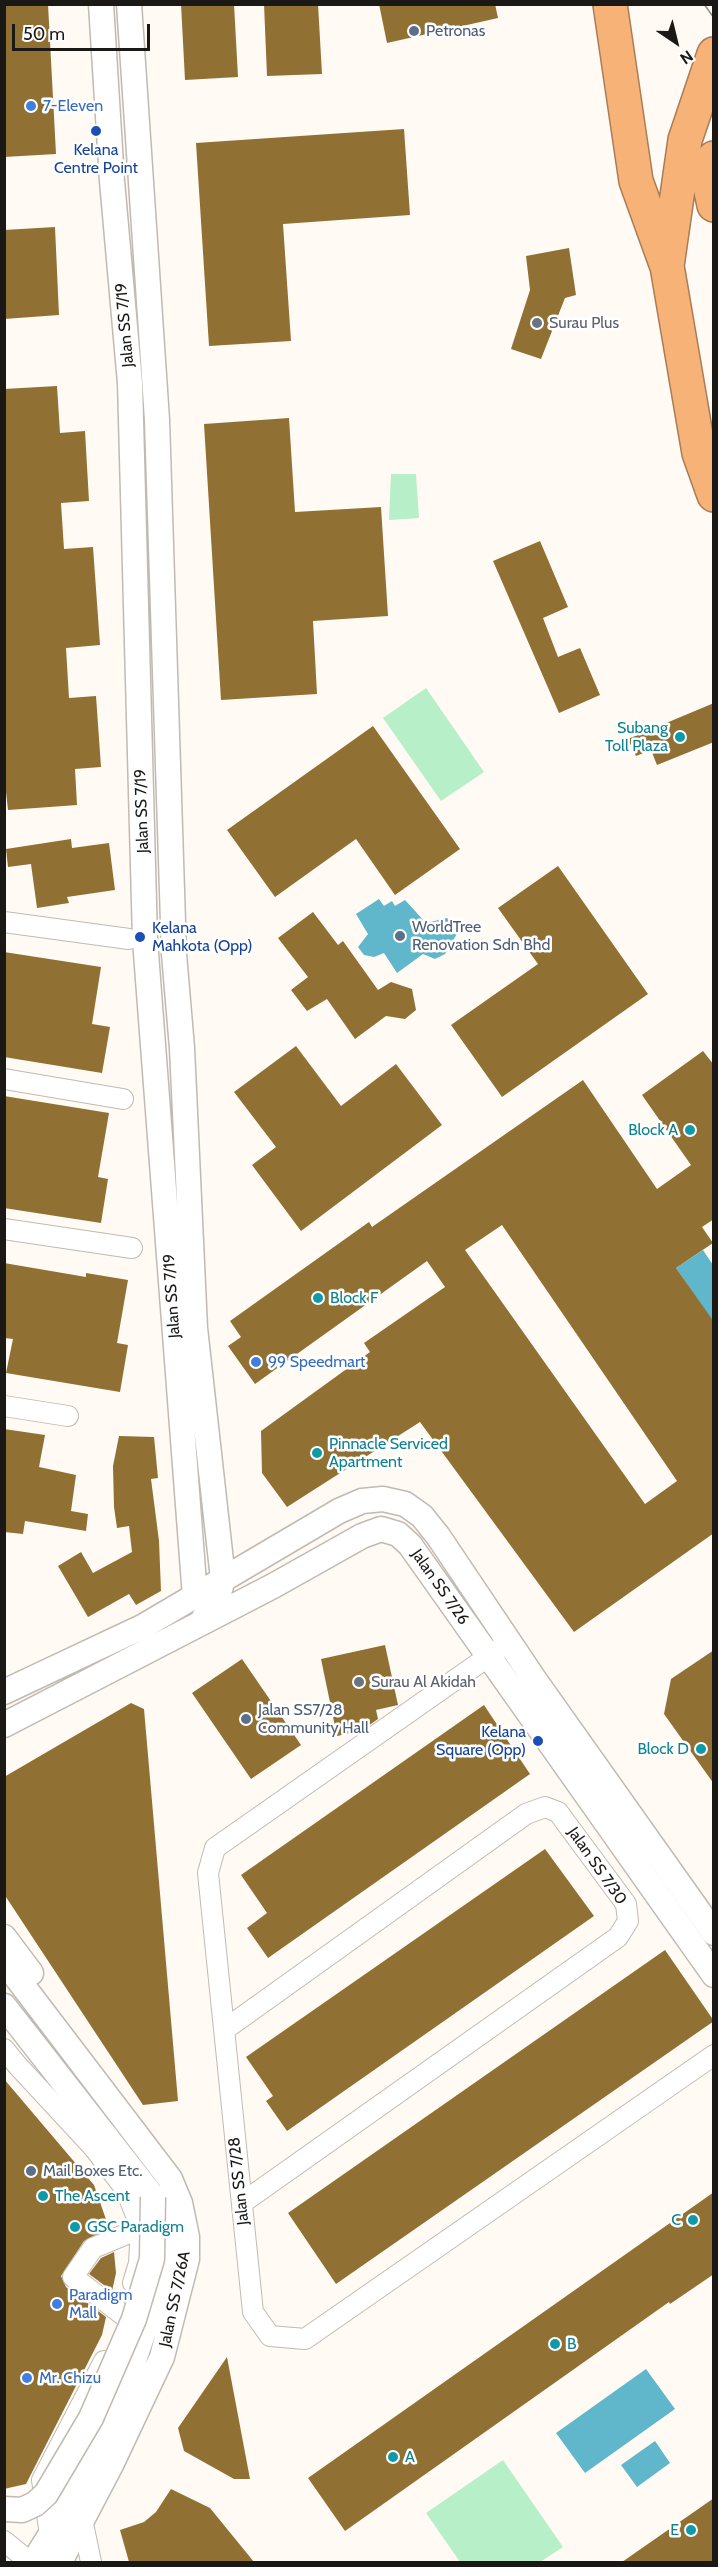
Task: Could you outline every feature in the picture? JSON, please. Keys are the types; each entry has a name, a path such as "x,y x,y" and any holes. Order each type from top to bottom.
{"highway":[{"path":"610,4 636,181 667,266 699,453 714,495"},
{"path":"667,266 685,140 714,54"},
{"path":"714,158 710,186 714,205"}],"street":[{"name":"Jalan SS 7/19","path":"102,4 112,181 130,383 146,940 204,1600 201,1623"},
{"name":"Jalan SS 7/19","path":"129,4 157,420 174,954 182,1048 195,1328 223,1580 204,1600"},
{"path":"4,922 129,939"},
{"path":"4,1079 123,1099"},
{"path":"4,1229 132,1248"},
{"path":"4,1406 68,1416"},
{"name":"Jalan SS 7/26","path":"223,1580 339,1510 362,1501 383,1499 405,1504 422,1516 714,1933"},
{"name":"Jalan SS 7/26","path":"4,1725 239,1604 362,1536 381,1529 398,1534 410,1545 714,1976"},
{"path":"4,1692 204,1600 239,1604"},
{"name":"Jalan SS 7/28","path":"509,1642 215,1848 208,1874 253,2312 270,2336 305,2340 714,2055"},
{"name":"Jalan SS 7/30","path":"224,2030 526,1814 545,1807 558,1812 626,1904 628,1921 618,1937 242,2203"},
{"path":"4,1937 116,2087 130,2112 139,2140"},
{"name":"Jalan SS 7/26A","path":"4,1961 170,2179 180,2203 185,2226 187,2259 162,2357 111,2464 81,2519 50,2552"},
{"name":"Jalan SS 7/26A","path":"4,2006 153,2197 165,2228 166,2259 116,2415 65,2511 50,2552"},
{"path":"4,2049 101,2156 126,2190 141,2228 139,2263 123,2315 99,2373 42,2480 50,2552 4,2541"},
{"path":"18,2067 39,2051"},
{"path":"4,2509 22,2510 46,2494 92,2418 135,2319 152,2259 153,2197"},
{"path":"123,2315 73,2277 93,2248 141,2228"},
{"path":"81,2519 92,2562"}],"green space":[{"path":"391,474 416,474 419,518 389,520"},
{"path":"426,688 484,772 441,801 383,718"},
{"path":"503,2460 563,2547 540,2562 460,2562 426,2513"}],"water":[{"path":"379,899 384,906 392,901 395,906 405,900 426,923 447,918 458,932 445,954 435,959 423,954 397,973 384,953 374,957 364,955 358,947 368,934 356,914"},
{"path":"703,1250 713,1265 713,1322 676,1268"},
{"path":"646,2369 675,2409 585,2473 556,2433"},
{"path":"655,2441 670,2463 637,2487 621,2465"}],"building":[{"path":"4,4 48,4 56,154 4,157"},
{"path":"181,4 234,4 238,77 185,80"},
{"path":"264,4 318,4 322,74 267,76"},
{"name":"Petronas","path":"379,4 495,4 498,18 387,43"},
{"path":"404,129 410,215 283,224 291,341 209,346 196,143"},
{"path":"55,227 59,315 4,319 4,230"},
{"name":"Surau Plus","path":"569,248 576,295 565,298 541,359 511,349 530,290 526,256"},
{"path":"57,386 60,433 85,431 89,501 61,503 64,549 93,547 100,645 66,648 69,698 96,696 101,767 75,769 77,805 8,810 4,774 4,389"},
{"path":"289,418 295,512 381,507 388,616 313,621 317,694 221,700 204,424"},
{"path":"540,541 568,607 543,618 558,657 580,648 600,695 559,713 493,561"},
{"name":"Subang Toll Plaza","path":"714,703 714,742 657,765 651,750 636,756 628,739"},
{"path":"373,726 460,849 395,895 356,839 275,897 227,830"},
{"path":"71,839 72,848 109,843 115,890 67,897 69,903 37,908 31,864 8,867 6,849"},
{"path":"558,866 648,994 502,1097 451,1025 538,964 498,908"},
{"path":"313,912 338,945 343,941 378,990 391,982 412,989 416,1010 405,1019 386,1016 355,1039 327,999 307,1011 291,990 308,977 278,938"},
{"path":"4,952 101,967 92,1024 110,1027 102,1073 4,1057"},
{"path":"296,1046 341,1106 396,1064 442,1125 301,1231 252,1165 276,1147 234,1092"},
{"path":"703,1051 714,1065 714,1219 702,1227 713,1243 676,1268 714,1322 714,1533 574,1632 420,1422 287,1507 262,1473 261,1431 370,1352 364,1343 445,1287 427,1261 255,1384 228,1346 241,1337 230,1321 369,1222 372,1227 583,1080 657,1189 691,1165 642,1095","holes":["502,1225 677,1481 645,1504 465,1250"]},
{"path":"4,1096 109,1113 98,1177 108,1179 101,1223 4,1208"},
{"path":"4,1263 86,1277 86,1273 128,1280 117,1343 128,1345 120,1392 6,1373 13,1339 4,1338"},
{"path":"4,1429 45,1435 39,1467 76,1475 71,1511 88,1514 86,1531 25,1521 23,1534 4,1532"},
{"path":"119,1436 154,1437 158,1478 151,1479 159,1541 161,1591 136,1605 129,1594 88,1617 58,1566 81,1552 93,1573 132,1552 129,1526 117,1528 114,1507 113,1466"},
{"name":"Surau Al Akidah","path":"385,1645 398,1705 376,1710 378,1719 361,1731 337,1736 321,1659"},
{"name":"Block D","path":"714,1650 714,1784 664,1714 671,1679"},
{"name":"Jalan SS7/28 Community Hall","path":"242,1659 301,1745 251,1779 192,1693"},
{"path":"131,1703 144,1709 178,2101 143,2105 4,1894 4,1777"},
{"path":"484,1705 530,1774 268,1958 247,1928 267,1913 241,1875"},
{"path":"545,1849 594,1916 287,2131 266,2101 273,2096 246,2057"},
{"path":"665,1950 714,2021 336,2284 288,2213"},
{"name":"Paradigm Mall","path":"4,2079 94,2185 109,2228 84,2241 61,2276 66,2287 106,2317 102,2335 26,2484 4,2489"},
{"path":"714,2192 714,2274 670,2304 669,2302 345,2531 308,2478"},
{"path":"114,2252 116,2273 112,2291 89,2274 101,2258"},
{"path":"227,2357 250,2479 234,2479 184,2451 178,2428"},
{"path":"171,2489 210,2508 254,2562 129,2562 120,2530 144,2522 156,2512"},
{"name":"E","path":"714,2498 714,2562 622,2562"}],"tram line":[{"path":"704,4 714,18"}],"place":[{"name":"Petronas","path":"414,31"},
{"name":"7-Eleven","path":"31,106"},
{"name":"Kelana Centre Point","path":"96,131"},
{"name":"Surau Plus","path":"537,323"},
{"name":"Subang Toll Plaza","path":"680,737"},
{"name":"WorldTree Renovation Sdn Bhd","path":"400,936"},
{"name":"Kelana Mahkota (Opp)","path":"140,937"},
{"name":"Block A","path":"690,1130"},
{"name":"Block F","path":"318,1298"},
{"name":"99 Speedmart","path":"256,1362"},
{"name":"Pinnacle Serviced Apartment","path":"317,1453"},
{"name":"Surau Al Akidah","path":"359,1682"},
{"name":"Jalan SS7/28 Community Hall","path":"246,1719"},
{"name":"Kelana Square (Opp)","path":"538,1741"},
{"name":"Block D","path":"701,1749"},
{"name":"Mail Boxes Etc.","path":"31,2171"},
{"name":"The Ascent","path":"43,2196"},
{"name":"C","path":"693,2220"},
{"name":"GSC Paradigm","path":"75,2227"},
{"name":"Paradigm Mall","path":"57,2304"},
{"name":"B","path":"555,2344"},
{"name":"Mr. Chizu","path":"27,2378"},
{"name":"A","path":"393,2457"},
{"name":"E","path":"691,2530"}]}
